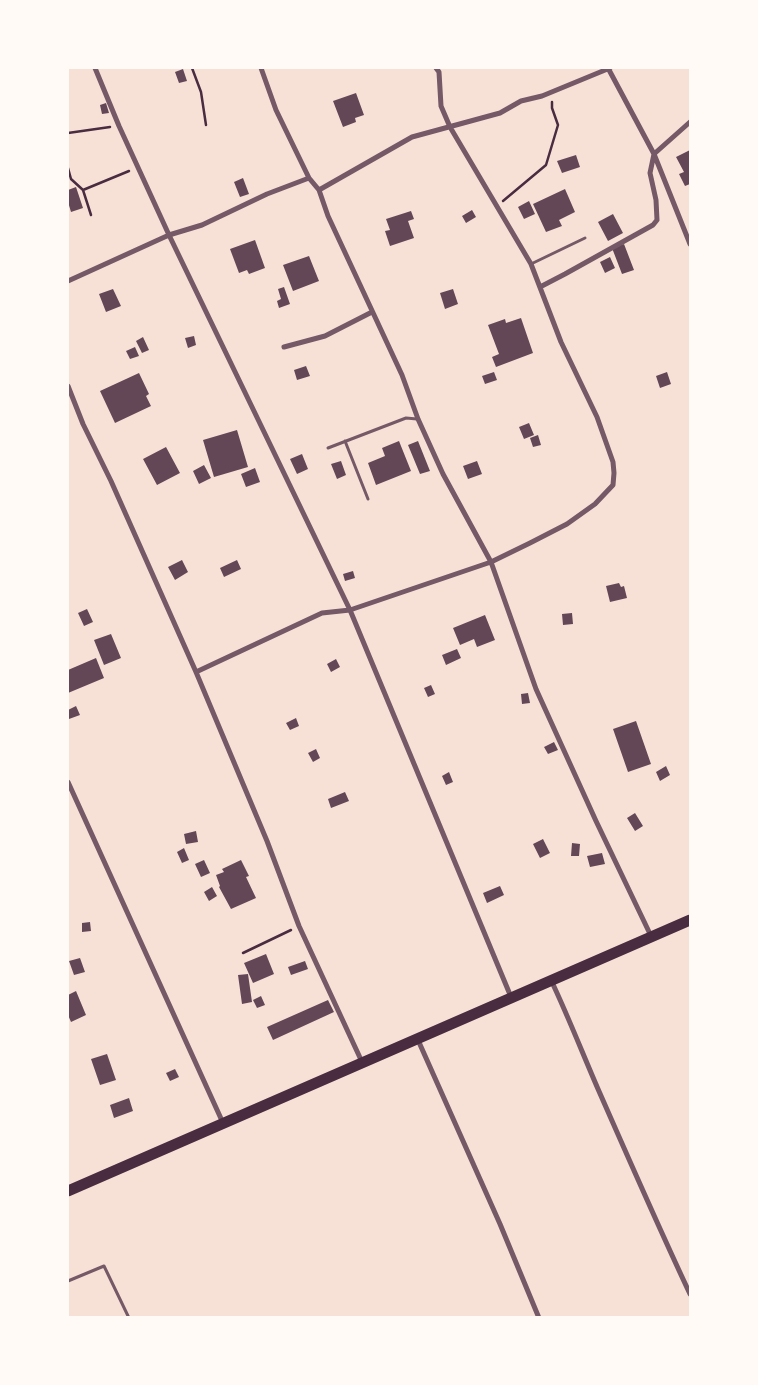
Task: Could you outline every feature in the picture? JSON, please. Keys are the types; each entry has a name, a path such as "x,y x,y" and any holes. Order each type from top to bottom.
{"highway":[{"path":"68,1189 223,1124 690,920"}],"street":[{"path":"95,68 118,126 168,235 350,610 511,997"},
{"path":"261,68 276,110 309,178 319,190 331,224 402,375 418,419 443,474 490,562 536,689 651,936"},
{"path":"196,672 322,613 350,610 490,562 530,544 567,524 595,504 613,486 613,462 597,417 561,342 531,264 450,127 441,106 439,72 436,68"},
{"path":"319,190 412,137 500,113 521,101 542,96 609,68 654,154 690,244"},
{"path":"540,287 655,222 656,200 650,173 654,154 690,122"},
{"path":"68,281 168,235 202,225 267,194 309,178"},
{"path":"284,347 325,336 372,312"},
{"path":"68,386 82,424 111,481 196,672 267,841 299,926 363,1063"},
{"path":"68,782 223,1124"},
{"path":"551,980 574,1028 597,1087 690,1294"},
{"path":"418,1039 500,1224 539,1318"}],"lane":[{"path":"531,264 585,238"},
{"path":"328,448 406,418 418,419"},
{"path":"345,441 368,499"},
{"path":"68,1281 104,1266 128,1318"}],"path":[{"path":"192,68 201,92 206,124"},
{"path":"496,207 546,166 558,125 552,108 552,91"},
{"path":"68,133 118,126"},
{"path":"82,190 137,166"},
{"path":"68,168 71,178 82,190 91,214"},
{"path":"243,953 299,926"}],"building":[{"path":"183,69 187,81 179,83 175,72"},
{"path":"356,93 364,115 355,118 356,122 343,127 333,101"},
{"path":"106,103 109,113 102,114 100,105"},
{"path":"690,150 690,184 685,186 679,174 684,172 676,157"},
{"path":"576,155 580,167 562,173 557,161"},
{"path":"243,178 249,194 240,197 234,182"},
{"path":"76,187 83,208 71,212 68,202 68,190"},
{"path":"565,189 575,212 559,220 562,226 546,232 533,204"},
{"path":"529,201 535,214 524,219 518,207"},
{"path":"472,210 476,217 466,223 462,216"},
{"path":"411,211 414,219 408,221 414,238 390,246 385,231 390,230 386,219"},
{"path":"613,214 623,233 608,241 598,222"},
{"path":"255,240 265,268 249,274 247,270 239,273 230,249"},
{"path":"624,244 634,270 622,274 612,248"},
{"path":"309,256 319,281 293,291 283,265"},
{"path":"610,257 615,268 605,273 600,262"},
{"path":"284,287 290,304 279,308 277,301 281,299 278,289"},
{"path":"113,289 121,306 106,312 99,294"},
{"path":"453,289 458,304 445,309 440,293"},
{"path":"521,318 533,353 496,367 492,357 499,354 488,325 505,319 506,323"},
{"path":"194,336 196,345 188,348 185,338"},
{"path":"143,337 149,350 142,353 136,341"},
{"path":"135,347 139,356 130,359 126,351"},
{"path":"306,366 310,376 297,380 294,370"},
{"path":"494,372 497,380 485,384 482,376"},
{"path":"667,372 671,384 660,388 656,376"},
{"path":"139,373 149,394 146,396 151,406 115,423 100,391"},
{"path":"529,423 534,435 524,439 519,427"},
{"path":"237,430 248,467 214,477 203,440"},
{"path":"538,435 541,445 533,447 530,438"},
{"path":"399,441 411,471 376,485 368,463 385,456 382,448"},
{"path":"418,441 430,471 420,474 408,445"},
{"path":"166,447 180,473 157,485 143,459"},
{"path":"302,454 308,469 297,474 290,459"},
{"path":"341,461 346,475 337,479 331,464"},
{"path":"477,461 482,474 468,479 463,466"},
{"path":"204,465 211,478 199,484 193,471"},
{"path":"255,468 260,482 246,487 241,474"},
{"path":"182,560 188,572 175,580 168,567"},
{"path":"237,560 241,569 224,577 220,568"},
{"path":"353,571 355,578 345,581 343,574"},
{"path":"619,583 621,587 624,586 627,598 610,602 606,586"},
{"path":"87,609 93,622 84,626 78,613"},
{"path":"572,613 573,624 563,625 562,614"},
{"path":"485,615 495,640 477,647 474,639 460,645 453,628"},
{"path":"111,634 121,658 104,665 94,640"},
{"path":"457,649 461,658 446,665 442,655"},
{"path":"96,658 104,678 68,693 68,670"},
{"path":"336,659 340,667 331,672 327,664"},
{"path":"431,685 435,694 428,697 424,688"},
{"path":"528,693 530,703 522,704 521,694"},
{"path":"76,706 80,715 69,719 68,710"},
{"path":"296,718 299,726 290,730 286,723"},
{"path":"636,721 651,764 628,772 613,729"},
{"path":"554,742 558,750 548,754 544,747"},
{"path":"316,749 320,758 313,762 308,753"},
{"path":"666,766 670,775 660,781 656,772"},
{"path":"449,772 453,782 446,785 442,776"},
{"path":"345,792 349,801 331,808 328,799"},
{"path":"635,813 643,826 635,831 627,818"},
{"path":"196,831 198,842 186,844 184,834"},
{"path":"543,839 550,853 540,858 533,844"},
{"path":"572,843 580,844 579,856 571,856"},
{"path":"184,848 189,860 182,863 177,852"},
{"path":"602,853 605,864 590,867 587,856"},
{"path":"204,860 210,873 201,877 195,864"},
{"path":"241,860 249,876 246,877 256,898 231,909 219,887 216,875 224,872 222,869"},
{"path":"500,886 504,895 487,903 483,893"},
{"path":"212,887 217,896 209,901 204,892"},
{"path":"90,922 91,931 82,932 82,923"},
{"path":"266,954 274,974 253,983 244,963"},
{"path":"80,958 85,972 74,975 69,961"},
{"path":"305,961 308,969 291,975 288,967"},
{"path":"248,974 252,1002 242,1004 238,975"},
{"path":"76,991 86,1015 71,1022 68,1015 68,995"},
{"path":"261,996 265,1005 257,1008 253,1000"},
{"path":"328,1000 334,1012 273,1040 267,1027"},
{"path":"107,1054 116,1080 100,1085 91,1059"},
{"path":"175,1069 179,1077 170,1081 166,1073"},
{"path":"129,1098 133,1111 114,1118 110,1105"}]}
